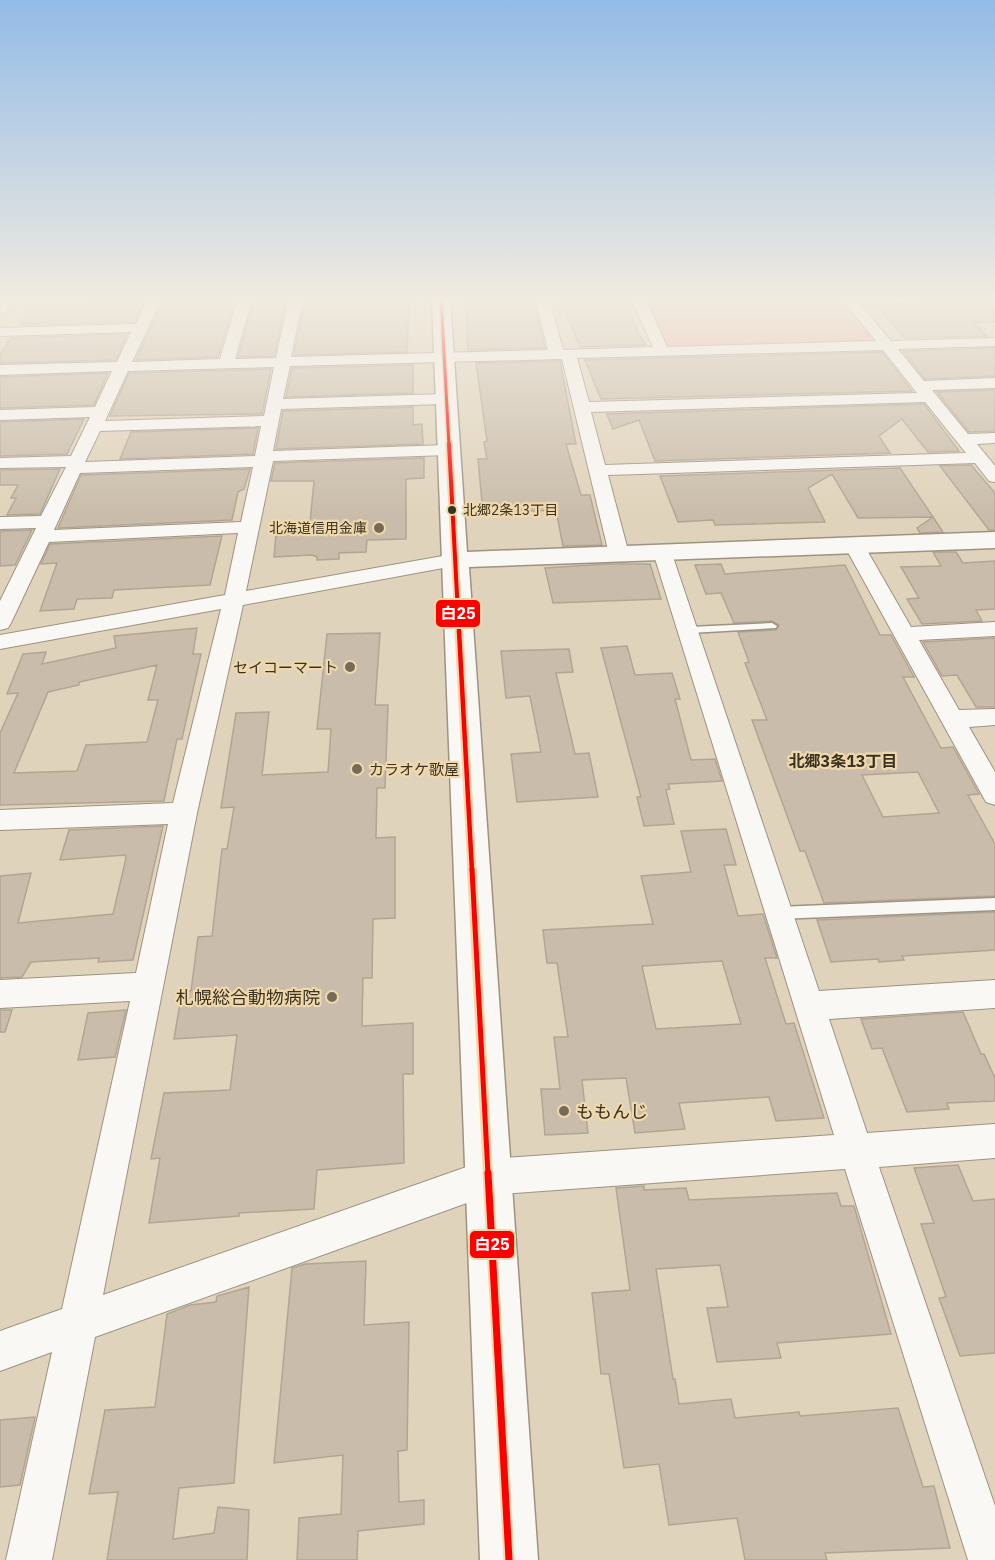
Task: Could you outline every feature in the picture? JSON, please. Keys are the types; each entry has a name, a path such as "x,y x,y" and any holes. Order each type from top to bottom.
{"main road":[{"path":"443,371 509,1560"},
{"path":"454,560 995,540"}],"street":[{"path":"0,623 121,371"},
{"path":"29,1560 184,813 234,600 281,371"},
{"path":"569,371 584,407 619,554"},
{"path":"907,371 995,477"},
{"path":"584,407 925,392 995,383"},
{"path":"0,415 98,419 273,412 444,399"},
{"path":"963,439 995,438"},
{"path":"0,463 75,464 448,450"},
{"path":"600,470 979,458"},
{"path":"0,523 45,529 249,527"},
{"path":"854,545 995,795"},
{"path":"663,552 690,630 808,1006 991,1560"},
{"path":"0,642 454,560"},
{"path":"905,634 995,628"},
{"path":"953,719 995,717"},
{"path":"0,820 184,813"},
{"path":"0,994 149,986"},
{"path":"808,1006 995,994"},
{"path":"0,1351 489,1177 995,1141"}],"lane":[{"path":"690,630 772,626"},
{"path":"778,913 995,904"}],"building":[{"path":"271,371 262,414 110,416 129,373"},
{"path":"291,371 413,371 413,393 286,397"},
{"path":"477,371 562,371 576,444 566,444 581,495 590,495 602,545 563,546 556,510 483,513 478,459 487,459 484,442 487,441"},
{"path":"589,371 896,371 912,391 601,399"},
{"path":"919,371 995,371 995,376 925,379"},
{"path":"108,373 94,405 0,408 0,377"},
{"path":"995,390 995,431 969,432 937,392"},
{"path":"924,404 959,451 928,452 902,419 879,436 890,453 655,461 639,420 613,429 607,414"},
{"path":"413,407 413,425 422,424 423,444 276,449 283,411"},
{"path":"84,419 67,454 0,456 0,422"},
{"path":"258,428 253,454 120,459 131,432"},
{"path":"424,458 424,478 406,479 406,539 367,540 366,552 339,553 339,559 317,560 317,557 312,555 274,557 276,534 309,533 314,481 271,481 275,463"},
{"path":"971,465 995,493 995,530 989,530 940,466"},
{"path":"900,468 933,517 858,518 832,474 808,488 825,522 715,525 713,520 678,522 660,476"},
{"path":"60,469 40,514 7,515 16,498 11,498 18,485 0,485 0,470"},
{"path":"250,469 244,489 238,492 232,520 58,528 81,475"},
{"path":"933,517 943,532 920,533 917,528"},
{"path":"32,530 15,565 0,566 0,531"},
{"path":"222,536 210,585 114,590 112,598 77,599 74,609 40,611 57,563 41,564 50,544"},
{"path":"933,552 956,552 963,563 995,561 995,609 976,610 982,621 922,624 907,599 919,598 901,567 941,566"},
{"path":"650,564 661,599 553,603 545,568"},
{"path":"721,564 725,574 845,565 880,635 891,635 914,677 903,677 941,748 953,747 979,794 968,795 995,844 995,896 824,903 805,851 800,851 752,720 767,720 745,663 749,662 738,632 776,630 779,625 772,621 734,623 721,593 706,594 695,565","holes":["918,772 939,813 883,817 862,775"]},
{"path":"197,628 193,654 201,654 182,739 177,739 164,801 0,805 0,733 18,693 7,694 23,654 46,652 42,664 116,648 114,636","holes":["157,665 148,700 158,700 147,742 86,745 77,771 14,773 48,692 79,685 79,682"]},
{"path":"380,633 375,705 388,705 385,788 377,788 376,838 395,837 395,918 373,919 372,978 363,978 362,1026 413,1023 413,1074 403,1074 404,1163 317,1170 314,1209 239,1213 239,1216 149,1223 160,1158 151,1159 164,1093 230,1090 237,1035 174,1039 182,991 191,991 198,937 212,936 222,849 227,849 234,807 221,808 236,713 269,712 262,775 328,772 331,729 317,729 327,634"},
{"path":"995,638 995,707 976,707 957,675 942,676 923,642"},
{"path":"627,646 635,675 672,673 680,699 675,699 691,760 715,759 722,781 668,784 670,789 666,790 674,824 644,826 637,797 641,797 601,648"},
{"path":"569,649 573,672 556,673 575,754 589,753 598,797 517,802 511,754 541,752 530,696 506,698 501,651"},
{"path":"163,826 133,960 98,962 99,958 31,962 22,977 0,978 0,876 31,873 18,923 113,914 125,855 60,860 69,830"},
{"path":"726,829 736,865 724,865 738,916 763,914 777,958 765,958 786,1024 794,1023 824,1118 776,1121 769,1097 679,1103 685,1129 635,1133 626,1078 582,1080 588,1133 545,1135 541,1089 560,1089 554,1037 568,1037 557,963 547,963 543,930 653,924 641,876 691,872 681,831","holes":["722,961 741,1024 656,1029 642,966"]},
{"path":"995,912 995,950 902,956 904,960 879,962 878,959 831,962 817,920"},
{"path":"0,1010 12,1010 5,1032 0,1032"},
{"path":"126,1010 115,1057 78,1060 88,1013"},
{"path":"963,1012 981,1054 984,1054 995,1078 995,1101 947,1103 949,1109 907,1112 882,1048 872,1049 861,1019"},
{"path":"958,1165 973,1201 995,1199 995,1353 960,1356 939,1298 946,1297 921,1224 934,1223 914,1168"},
{"path":"644,1186 644,1190 686,1188 689,1200 837,1193 841,1206 854,1206 891,1334 777,1343 781,1358 717,1362 707,1308 728,1307 720,1265 656,1269 679,1404 731,1399 735,1418 799,1412 800,1416 898,1408 923,1487 934,1486 950,1548 825,1553 827,1560 745,1560 737,1518 669,1525 659,1464 624,1468 609,1374 601,1374 592,1293 630,1290 616,1188"},
{"path":"366,1261 364,1325 409,1322 407,1450 398,1451 399,1502 424,1500 424,1524 358,1531 357,1560 297,1560 299,1518 341,1514 343,1455 274,1463 292,1268 305,1264"},
{"path":"249,1287 234,1483 179,1488 173,1539 214,1533 218,1507 249,1510 247,1560 107,1560 118,1492 89,1494 105,1410 155,1407 167,1314 190,1305 216,1302 217,1296"},
{"path":"35,1417 20,1485 0,1487 0,1420"}],"transit line":[{"name":"白25","path":"445,371 509,1560"}],"place":[{"name":"北郷2条13丁目","path":"452,510"},
{"name":"北海道信用金庫","path":"379,528"},
{"name":"セイコーマート","path":"350,667"},
{"name":"カラオケ歌屋","path":"357,769"},
{"name":"札幌総合動物病院","path":"332,997"},
{"name":"ももんじ","path":"564,1111"}],"district":[{"name":"北郷3条13丁目","path":"843,761"}]}
